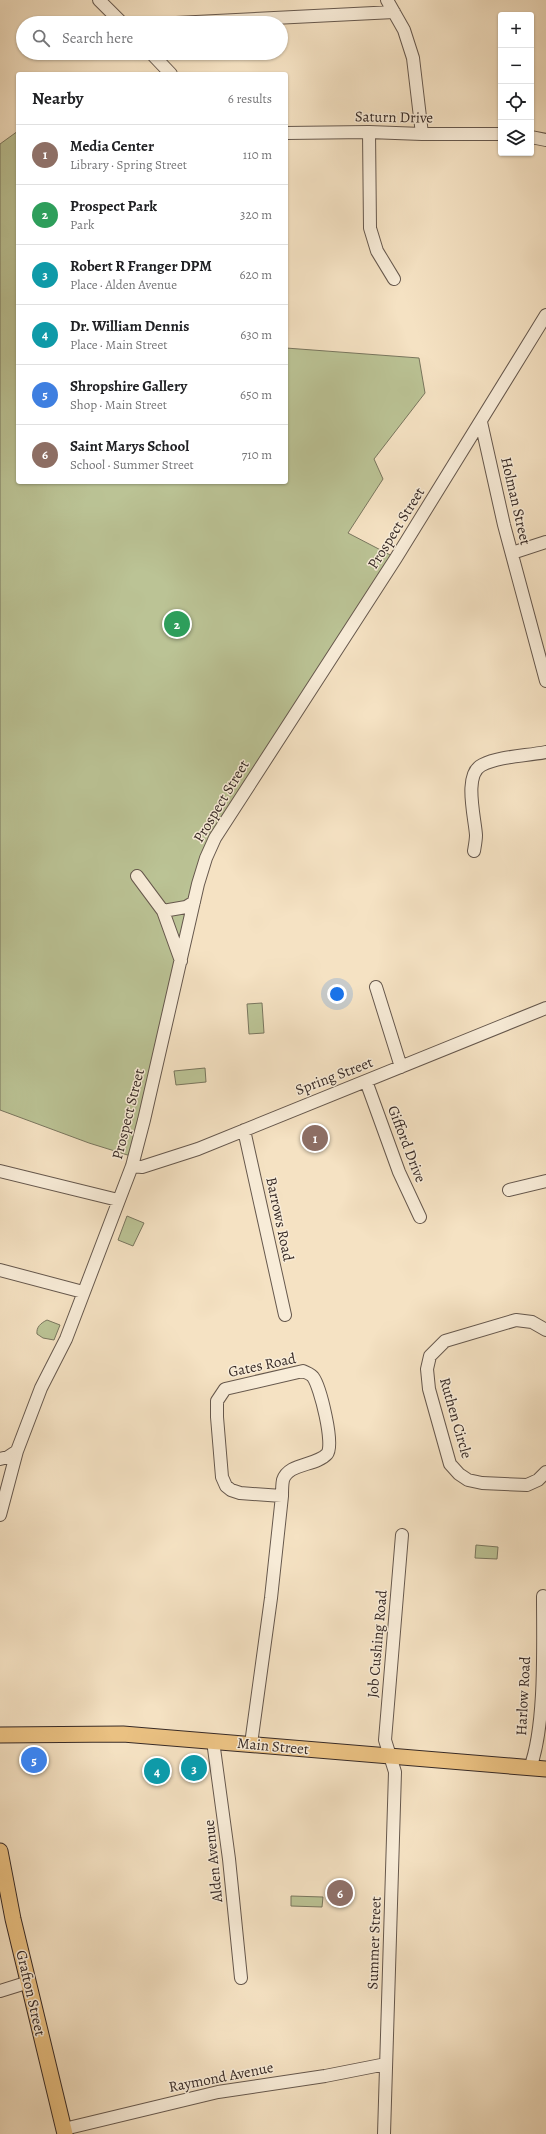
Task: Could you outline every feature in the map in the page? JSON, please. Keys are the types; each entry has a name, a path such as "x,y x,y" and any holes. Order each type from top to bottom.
{"main road":[{"name":"Main Street","path":"0,1735 123,1734 546,1769"},
{"name":"Grafton Street","path":"0,1851 64,2131"}],"street":[{"path":"98,0 115,16"},
{"path":"387,0 404,30 413,58 422,134"},
{"path":"288,17 394,12"},
{"path":"158,60 169,72"},
{"path":"368,132 370,228 377,250 394,279"},
{"name":"Saturn Drive","path":"288,133 368,132 498,134"},
{"path":"534,138 546,140"},
{"name":"Prospect Street","path":"0,1515 17,1451 42,1388 66,1339 132,1166 194,902 206,858 215,838 481,422 546,315"},
{"name":"Holman Street","path":"481,422 512,553 546,680"},
{"path":"467,444 475,449 487,449"},
{"path":"512,553 546,542"},
{"path":"474,850 476,836 472,782 474,772 480,765 492,761 546,752"},
{"path":"137,876 163,911 181,961"},
{"path":"163,911 186,907 194,902"},
{"path":"376,987 401,1067"},
{"name":"Spring Street","path":"132,1166 142,1167 177,1157 546,1008"},
{"name":"Gifford Drive","path":"366,1081 399,1172 420,1217"},
{"name":"Barrows Road","path":"244,1130 285,1315"},
{"path":"0,1171 118,1200"},
{"path":"509,1190 546,1181"},
{"path":"0,1270 83,1292"},
{"name":"Ruthen Circle","path":"546,1330 532,1322 516,1320 445,1341 430,1356 426,1369 429,1389 450,1464 459,1474 468,1480 482,1483 527,1485 538,1480 546,1472"},
{"name":"Gates Road","path":"251,1744 270,1602 282,1496 283,1480 291,1470 318,1460 327,1454 330,1448 329,1432 316,1382 310,1374 303,1371 225,1389 217,1401 222,1477 226,1486 231,1490 240,1493 282,1496"},
{"path":"0,1459 8,1457 17,1451"},
{"path":"0,1472 12,1467"},
{"name":"Job Cushing Road","path":"388,1755 385,1740 402,1535"},
{"name":"Harlow Road","path":"530,1768 536,1752 540,1710 543,1596"},
{"name":"Alden Avenue","path":"213,1741 229,1859 241,1978"},
{"name":"Summer Street","path":"384,2134 395,1772 388,1755"},
{"path":"0,1991 29,1982"},
{"name":"Raymond Avenue","path":"64,2131 218,2092 325,2076 386,2064"}],"green space":[{"path":"16,132 16,484 288,484 288,348 419,358 425,393 374,459 383,479 348,533 396,558 215,838 134,1157 89,1143 0,1110 0,144"},
{"path":"262,1003 264,1033 249,1034 247,1004"},
{"path":"205,1068 206,1082 176,1085 174,1071"},
{"path":"127,1216 144,1223 133,1246 118,1240"},
{"path":"47,1320 60,1325 54,1340 43,1338 37,1334 37,1329 39,1326"},
{"path":"476,1545 498,1547 497,1559 475,1558"},
{"path":"291,1896 323,1897 322,1907 291,1906"}],"place":[{"name":"Prospect Park","path":"177,624"},
{"name":"Media Center","path":"315,1138"},
{"name":"Shropshire Gallery","path":"34,1760"},
{"name":"Robert R Franger DPM","path":"194,1768"},
{"name":"Dr. William Dennis","path":"157,1771"},
{"name":"Saint Marys School","path":"340,1893"}]}
